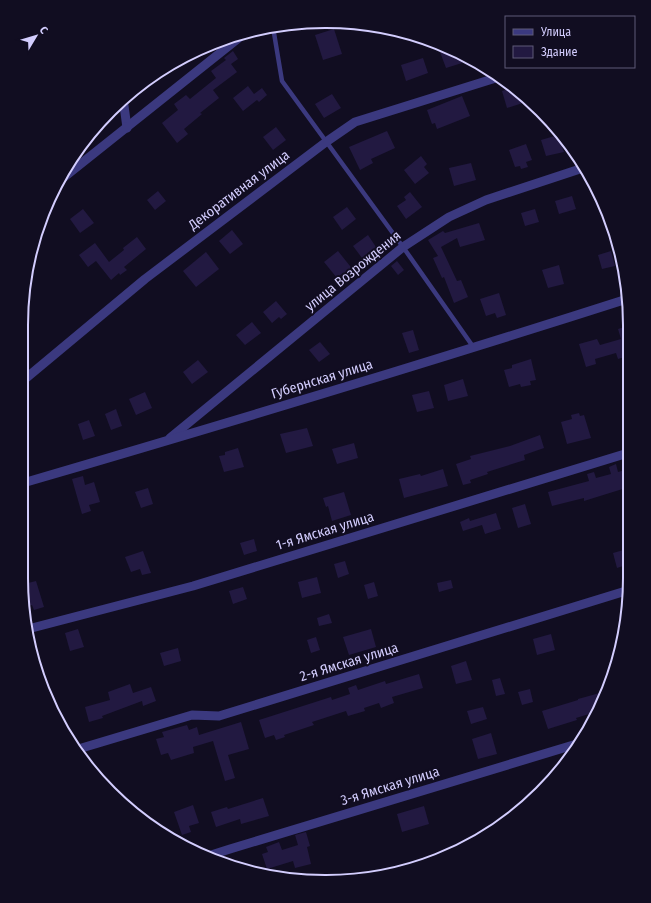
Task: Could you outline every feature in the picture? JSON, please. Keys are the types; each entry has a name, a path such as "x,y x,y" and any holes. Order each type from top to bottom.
{"street":[{"path":"71,172 232,43"},
{"name":"Декоративная улица","path":"28,376 145,279 326,142 355,122 492,79"},
{"path":"124,107 127,128"},
{"name":"улица Возрождения","path":"166,441 403,247 449,217 486,200 579,169"},
{"name":"Губернская улица","path":"28,482 474,348 621,301"},
{"name":"1-я Ямская улица","path":"33,628 193,586 623,455"},
{"name":"2-я Ямская улица","path":"82,748 192,715 219,716 622,592"},
{"name":"3-я Ямская улица","path":"216,854 571,746"}],"lane":[{"path":"274,33 282,81 403,247 474,348"}],"building":[{"path":"334,29 342,54 323,60 315,35"},
{"path":"233,51 238,59 231,64 237,72 213,90 219,98 200,113 202,114 184,129 188,134 177,143 162,123 178,110 174,104 186,95 190,99 216,78 211,71 226,60 224,58"},
{"path":"440,52 457,59 462,63 446,68"},
{"path":"423,58 428,73 406,81 401,65"},
{"path":"248,86 254,94 262,88 267,95 259,102 257,100 243,111 233,98"},
{"path":"507,89 523,103 507,108 502,91"},
{"path":"332,94 341,108 324,118 315,104"},
{"path":"462,96 470,116 437,129 435,123 432,124 427,110"},
{"path":"276,127 286,140 273,150 263,137"},
{"path":"387,131 395,148 371,159 373,163 360,170 349,147"},
{"path":"555,136 561,142 564,152 546,156 541,140"},
{"path":"526,144 532,160 526,162 528,167 521,169 520,166 515,167 509,150"},
{"path":"421,156 427,164 424,167 429,173 415,184 404,170"},
{"path":"471,163 476,180 454,186 449,168"},
{"path":"158,191 166,201 155,210 147,200"},
{"path":"410,192 422,207 406,219 397,206 406,200 404,197"},
{"path":"572,196 576,209 559,214 555,201"},
{"path":"347,207 356,219 342,230 333,217"},
{"path":"83,209 94,223 80,233 70,219"},
{"path":"535,209 539,222 525,226 521,213"},
{"path":"479,223 485,240 460,247 457,238 441,247 457,281 461,280 468,297 454,303 444,277 442,278 433,258 438,256 428,240 443,231 445,233"},
{"path":"232,230 243,244 230,254 219,241"},
{"path":"368,235 376,247 362,258 353,246"},
{"path":"137,237 146,249 124,267 127,270 120,275 119,273 111,280 96,261 88,267 79,255 95,243 109,262"},
{"path":"338,251 354,271 347,277 343,273 337,278 324,262"},
{"path":"611,251 615,266 602,269 598,255"},
{"path":"206,252 219,269 196,287 183,271"},
{"path":"397,261 404,270 398,275 391,266"},
{"path":"559,265 564,284 548,288 542,270"},
{"path":"499,293 506,315 497,318 495,313 486,316 480,299"},
{"path":"276,301 287,314 281,319 279,317 272,323 263,312"},
{"path":"252,322 261,333 245,345 236,335"},
{"path":"623,328 623,358 618,359 616,353 595,359 596,364 586,367 579,344 597,339 600,345 621,339 618,329"},
{"path":"413,330 419,350 409,353 402,333"},
{"path":"320,342 330,354 319,362 309,350"},
{"path":"531,359 536,380 530,381 531,385 521,387 520,384 509,387 504,370 512,368 512,365"},
{"path":"198,360 208,372 192,384 183,372"},
{"path":"463,379 468,396 448,401 444,385"},
{"path":"429,391 434,408 417,412 412,395"},
{"path":"145,392 152,408 136,415 129,399"},
{"path":"116,409 122,426 111,430 105,414"},
{"path":"579,413 580,416 584,415 591,438 567,444 561,422 572,419 571,415"},
{"path":"89,420 95,436 83,440 78,424"},
{"path":"307,428 313,446 286,453 280,434"},
{"path":"540,435 544,448 524,455 525,460 487,472 488,474 470,480 471,483 463,485 456,464 471,459 470,456 510,446"},
{"path":"354,443 358,458 337,464 332,449"},
{"path":"238,448 244,467 224,472 219,456 225,455 225,452"},
{"path":"616,464 618,472 623,471 623,489 584,501 584,498 552,506 548,492 589,481 587,474 594,472 596,478 611,474 609,467"},
{"path":"443,469 448,486 404,498 399,479 420,474 421,476"},
{"path":"83,476 85,485 94,482 100,502 89,505 91,511 82,514 72,479"},
{"path":"148,488 153,504 141,508 135,492"},
{"path":"344,492 351,515 332,521 328,506 326,507 323,498"},
{"path":"525,504 531,524 518,528 512,508"},
{"path":"496,513 501,529 485,534 482,525 463,531 460,522 469,518 470,521"},
{"path":"254,539 257,551 244,555 240,543"},
{"path":"623,550 623,566 617,568 613,553"},
{"path":"143,551 151,573 142,575 140,569 131,572 125,557"},
{"path":"345,561 349,574 338,578 334,564"},
{"path":"317,577 321,593 302,598 298,582"},
{"path":"451,580 453,588 439,592 437,583"},
{"path":"36,581 44,607 34,610 32,605 30,606 28,583"},
{"path":"374,582 378,596 368,599 364,585"},
{"path":"243,587 247,599 233,604 229,591"},
{"path":"329,614 332,623 319,626 317,618"},
{"path":"78,629 84,647 70,651 65,633"},
{"path":"371,629 376,647 349,655 343,637"},
{"path":"551,634 555,650 537,655 533,639"},
{"path":"316,637 320,650 311,653 307,640"},
{"path":"178,648 181,661 164,666 160,653"},
{"path":"466,661 472,680 456,684 451,666"},
{"path":"419,674 423,688 392,697 394,703 381,708 379,703 364,708 365,711 348,716 346,711 312,722 314,725 284,735 285,737 276,740 274,735 265,738 259,720 331,697 332,700 350,694 348,688 356,685 358,690 385,681 386,684"},
{"path":"500,678 505,694 496,696 492,680"},
{"path":"130,684 133,693 151,687 156,701 143,706 142,701 102,716 103,718 89,722 85,707 110,700 108,692"},
{"path":"530,689 533,702 522,705 518,692"},
{"path":"599,693 589,714 576,718 577,720 548,729 542,711"},
{"path":"483,707 487,719 471,724 467,711"},
{"path":"241,722 249,749 228,755 235,778 225,781 213,741 193,747 194,753 171,760 168,753 161,755 156,739 164,737 162,732 187,725 189,730 197,727 199,735"},
{"path":"491,733 497,754 478,759 472,739"},
{"path":"263,798 269,816 241,824 240,819 216,827 211,812 227,807 228,809"},
{"path":"193,805 199,823 189,826 191,832 182,835 174,812"},
{"path":"424,806 429,824 402,832 397,814"},
{"path":"306,832 310,846 307,847 311,864 295,868 293,861 267,869 262,854 268,852 266,847 279,842 282,850 298,845 295,835"}]}
